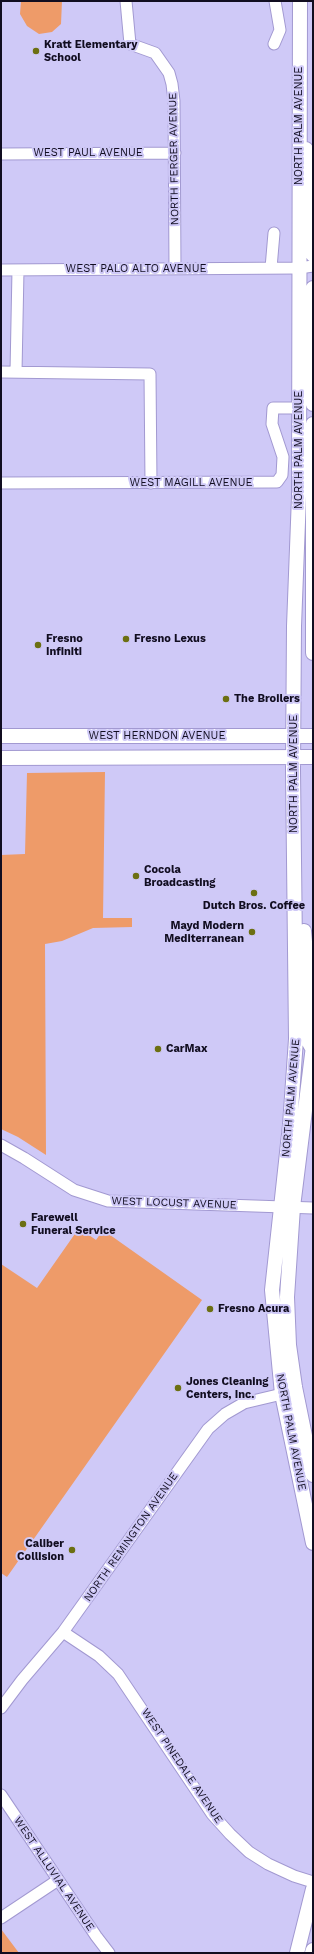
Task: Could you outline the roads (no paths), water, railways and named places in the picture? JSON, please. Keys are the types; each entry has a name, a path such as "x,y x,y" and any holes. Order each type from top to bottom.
{"main road":[{"name":"NORTH PALM AVENUE","path":"300,1 298,554 294,626 296,1039 286,1207 289,1344 295,1387 313,1475"},
{"path":"299,61 306,94 306,162 313,170"},
{"name":"NORTH PALM AVENUE","path":"313,152 313,255"},
{"name":"NORTH PALM AVENUE","path":"313,288 313,404"},
{"path":"299,408 305,452 305,514 312,523"},
{"name":"NORTH PALM AVENUE","path":"313,424 313,653"},
{"name":"WEST HERNDON AVENUE","path":"1,736 313,736"},
{"name":"WEST HERNDON AVENUE","path":"1,758 313,757"},
{"path":"294,869 304,888 305,947 308,956 313,960"},
{"path":"296,957 301,961 306,971 307,1039 313,1050"},
{"name":"NORTH PALM AVENUE","path":"313,1046 272,1290 282,1394 313,1543"},
{"path":"282,1394 289,1398 304,1462 313,1484"},
{"path":"297,1953 313,1889"}],"street":[{"name":"NORTH FERGER AVENUE","path":"126,1 130,44 154,53 169,74 174,102 175,269"},
{"path":"274,1 280,30 274,44"},
{"name":"WEST PAUL AVENUE","path":"1,154 174,153"},
{"path":"271,268 274,232"},
{"name":"WEST PALO ALTO AVENUE","path":"1,270 299,268 313,266"},
{"path":"16,372 18,270"},
{"path":"1,372 150,374 151,483"},
{"name":"WEST MAGILL AVENUE","path":"1,483 277,482 282,475 283,457 272,424 273,408 299,408"},
{"name":"WEST LOCUST AVENUE","path":"1,1145 74,1190 108,1201 313,1208"},
{"name":"NORTH REMINGTON AVENUE","path":"1,1708 29,1671 63,1632 208,1429 225,1414 240,1405 256,1399 282,1394"},
{"name":"WEST PINEDALE AVENUE","path":"63,1632 99,1656 118,1674 204,1803 230,1834 249,1852 268,1864 294,1876 313,1882"},
{"name":"WEST ALLUVIAL AVENUE","path":"1,1795 109,1953"},
{"path":"1,1918 58,1880"}],"place":[{"name":"Kratt Elementary School","path":"36,51"},
{"name":"Fresno Lexus","path":"126,639"},
{"name":"Fresno Infiniti","path":"38,645"},
{"name":"The Broilers","path":"226,699"},
{"name":"Cocola Broadcasting","path":"136,876"},
{"name":"Dutch Bros. Coffee","path":"254,893"},
{"name":"Mayd Modern Mediterranean","path":"252,932"},
{"name":"CarMax","path":"158,1049"},
{"name":"Farewell Funeral Service","path":"23,1224"},
{"name":"Fresno Acura","path":"210,1309"},
{"name":"Jones Cleaning Centers, Inc.","path":"178,1388"},
{"name":"Caliber Collision","path":"72,1550"}]}
